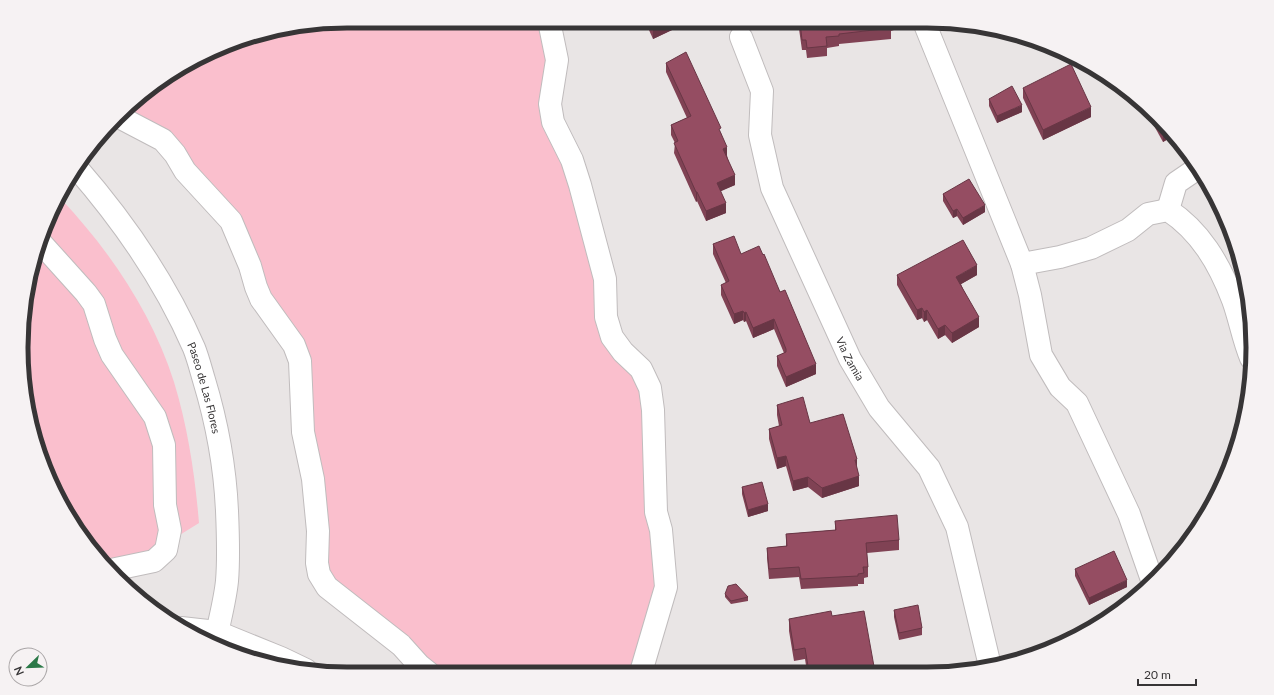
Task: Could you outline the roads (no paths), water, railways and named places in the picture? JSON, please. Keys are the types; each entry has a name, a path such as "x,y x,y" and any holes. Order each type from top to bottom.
{"street":[{"path":"550,28 557,60 550,104 553,122 572,160 580,184 605,279 606,317 612,337 623,352 641,369 650,388 656,512 661,530 666,587 642,667"},
{"path":"926,28 1022,264 1030,295 1041,355 1060,387 1077,403 1129,514 1150,575"},
{"name":"Via Zamia","path":"741,37 762,91 760,135 772,188 850,360 879,408 929,468 954,520 989,661"},
{"path":"125,119 163,140 175,154 185,171 231,220 250,266 261,299 294,345 300,361 303,432 313,479 318,531 317,563 319,574 327,587 401,645 422,667"},
{"path":"1168,210 1176,183 1193,171"},
{"name":"Paseo de Las Flores","path":"81,172 107,202 142,251 167,292 195,350 210,402 220,445 226,494 228,541 227,581 216,638"},
{"path":"1022,264 1060,257 1091,248 1128,230 1148,214 1168,210 1183,220 1212,255 1233,301 1246,345"},
{"path":"44,247 94,304 105,339 112,355 155,417 164,445 165,505 170,530 166,550 154,561 118,569"},
{"path":"216,638 288,661"}]}
